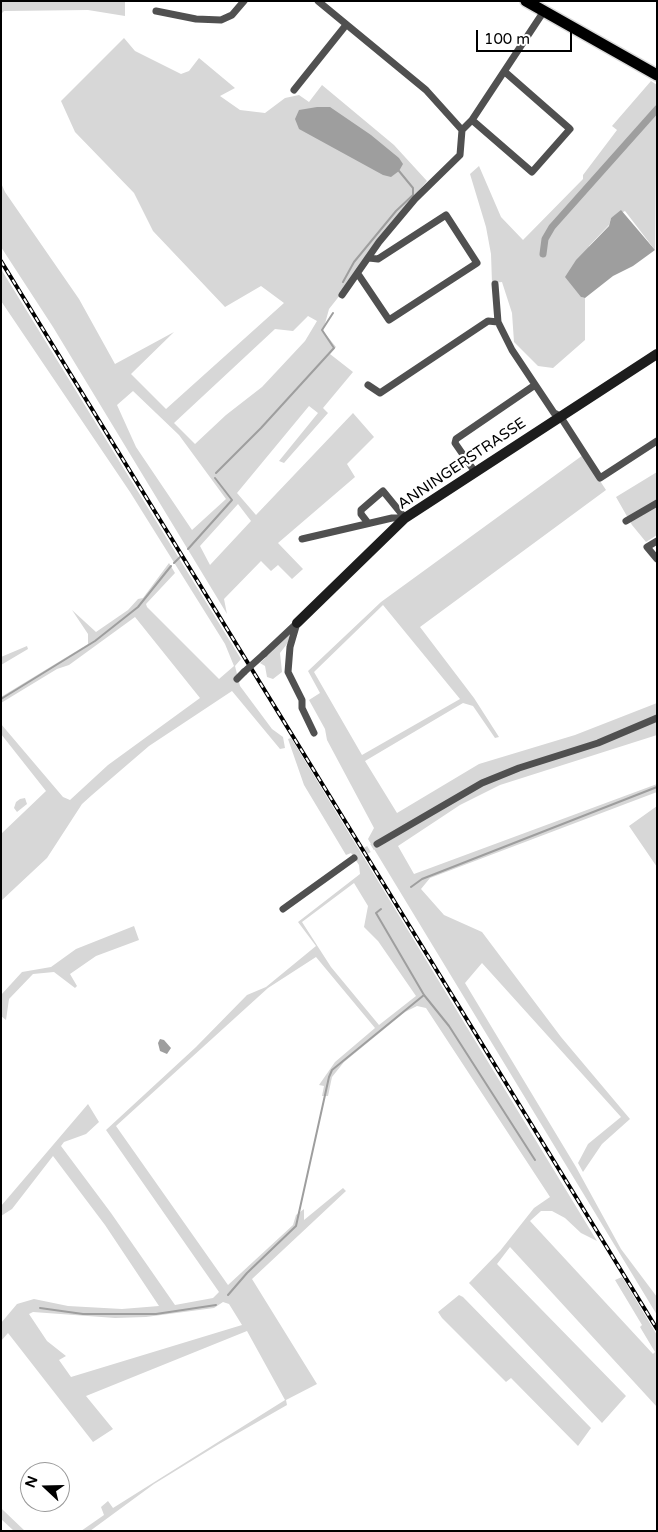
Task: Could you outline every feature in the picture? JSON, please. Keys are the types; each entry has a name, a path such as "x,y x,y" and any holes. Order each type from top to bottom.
{"main road":[{"path":"526,1 657,74"}],"street":[{"path":"156,11 196,19 222,20 232,15 244,1"},
{"path":"318,1 426,90 462,130"},
{"path":"342,295 379,242 415,199 460,155 462,130 472,120 544,11"},
{"path":"294,90 346,25"},
{"path":"472,120 532,172 570,129 505,72"},
{"path":"358,274 389,320 476,263 446,215 378,259 369,258"},
{"path":"495,284 498,322 512,350 554,413 560,416 600,478 657,441"},
{"path":"368,385 380,392 488,321 498,322"},
{"name":"ANNINGERSTRASSE","path":"237,679 406,518 657,354"},
{"path":"475,472 457,446 456,440 535,385"},
{"path":"368,523 361,514 361,510 383,492 406,518"},
{"path":"626,521 657,503"},
{"path":"302,539 354,529 368,523 392,518 406,518"},
{"path":"657,541 647,547 657,559"},
{"name":"ANNINGERSTRASSE","path":"297,623 290,647 288,672 302,700 302,708 314,733"},
{"path":"378,844 482,783 518,768 598,743 657,718"},
{"path":"283,909 354,858"}],"shaded area":[{"path":"1,1 125,1 125,16 88,10 4,11 1,14"},
{"path":"124,38 135,51 181,74 189,71 199,58 235,88 220,96 240,110 265,113 285,98 299,95 309,102 322,85 394,145 427,181 373,245 348,285 329,309 323,331 336,347 330,354 353,372 323,408 328,413 284,463 279,461 318,413 309,406 237,493 256,515 353,413 374,437 347,464 355,477 278,543 303,569 292,579 278,565 271,571 261,561 224,599 227,614 53,327 1,247 1,183 5,192 79,299 115,364 174,332 131,374 166,409 284,303 261,286 225,307 153,231 134,193 75,132 61,101","holes":["308,316 317,321 305,341 262,387 226,415 195,444 174,423 275,329 293,331","133,391 179,435 226,499 192,530 136,447 117,405","238,504 251,521 210,565 200,546"]},
{"path":"651,81 657,85 655,250 625,211 611,218 609,225 589,246 581,297 585,298 585,340 553,368 538,366 514,342 512,313 502,282 492,283 491,254 486,227 470,174 479,166 501,217 523,240 583,179 583,175 617,130 612,126"},
{"path":"330,107 371,135 399,158 403,164 399,171 391,177 383,175 299,129 295,119 299,110"},
{"path":"621,210 655,250 633,266 613,276 585,298 581,297 565,277 576,260 609,226 611,218"},
{"path":"1,269 241,659 235,666 240,686 272,729 283,737 285,748 280,749 232,691 149,746 82,804 47,858 1,901 1,834 46,791 1,734 1,724 63,797 70,800 108,765 200,698 135,617 69,665 57,669 1,703 1,697 88,644 88,634 72,610 96,632 128,610 138,599 143,598 169,563 175,573 146,604 147,607 219,679 234,666 225,644 130,492 1,301"},
{"path":"583,455 606,490 420,627 474,698 499,737 495,738 473,706 463,703 365,761 397,813 479,764 575,735 657,703 657,735 500,785 460,805 398,846 414,874 657,784 657,792 430,878 421,889 444,915 482,932 561,1037 630,1119 602,1144 583,1172 578,1163 588,1144 621,1117 482,963 465,983 576,1167 621,1249 657,1297 657,1315 368,839 374,828 327,740 325,729 309,700 320,693 308,671 381,602","holes":["383,605 460,699 362,755 314,672"]},
{"path":"657,472 657,535 646,542 632,525 616,497"},
{"path":"290,634 290,640 280,653 282,672 273,679 267,677 265,666 260,663"},
{"path":"27,646 28,649 1,665 1,657"},
{"path":"291,738 597,1241 581,1233 565,1218 552,1211 541,1211 530,1221 653,1354 655,1352 640,1327 642,1325 615,1280 622,1277 657,1335 657,1407 510,1247 497,1264 626,1396 602,1423 469,1283 500,1251 534,1208 550,1197 426,1008 417,1006 405,1012 344,1062 332,1077 328,1096 322,1096 324,1086 319,1085 335,1062 375,1028 316,957 268,988 116,1126 228,1285 293,1225 296,1215 304,1209 304,1220 343,1188 346,1191 252,1279 317,1384 286,1400 287,1405 154,1484 90,1531 81,1531 104,1515 101,1507 108,1501 113,1508 285,1400 247,1331 86,1396 113,1429 93,1442 8,1333 1,1341 1,1323 17,1304 34,1299 68,1306 122,1309 159,1306 105,1225 53,1156 12,1209 1,1216 1,1206 88,1104 99,1122 86,1134 64,1142 61,1146 111,1213 175,1305 213,1298 219,1292 106,1130 196,1047 247,995 266,987 316,946 298,922 360,874 359,865 351,853 346,855 304,785 288,739","holes":["354,883 368,906 364,927 378,941 416,996 379,1025 331,967 302,922","223,1302 229,1304 242,1325 71,1377 59,1360 66,1356 47,1341 29,1314 33,1312 115,1318 146,1317 214,1308"]},
{"path":"25,798 27,804 17,812 14,808 16,802"},
{"path":"657,806 657,867 629,826"},
{"path":"134,926 139,940 96,956 70,974 77,986 75,988 54,972 33,974 9,999 6,1020 1,1016 1,995 22,972 51,967 76,949"},
{"path":"160,1039 164,1040 171,1048 167,1054 160,1051 158,1043"},
{"path":"459,1295 591,1428 578,1446 511,1378 506,1382 442,1318 438,1312"},
{"path":"1,1508 25,1531 14,1531 1,1519"}],"waterway":[{"path":"543,254 545,239 552,227 657,109"},
{"path":"343,282 354,262 396,211 413,195 413,188 399,171"},
{"path":"216,473 261,428 334,348 322,330 333,313"},
{"path":"188,549 232,500 215,478"},
{"path":"174,563 180,557"},
{"path":"1,699 95,641 138,607 171,566"},
{"path":"411,887 422,879 657,787"},
{"path":"381,909 376,913 424,995 449,1026 535,1160"},
{"path":"228,1295 247,1273 296,1226 332,1070 424,995"},
{"path":"40,1308 83,1314 156,1314 216,1305"}],"tunnel":[{"path":"354,858 377,844"}],"railway":[{"path":"1,261 657,1329"}]}
